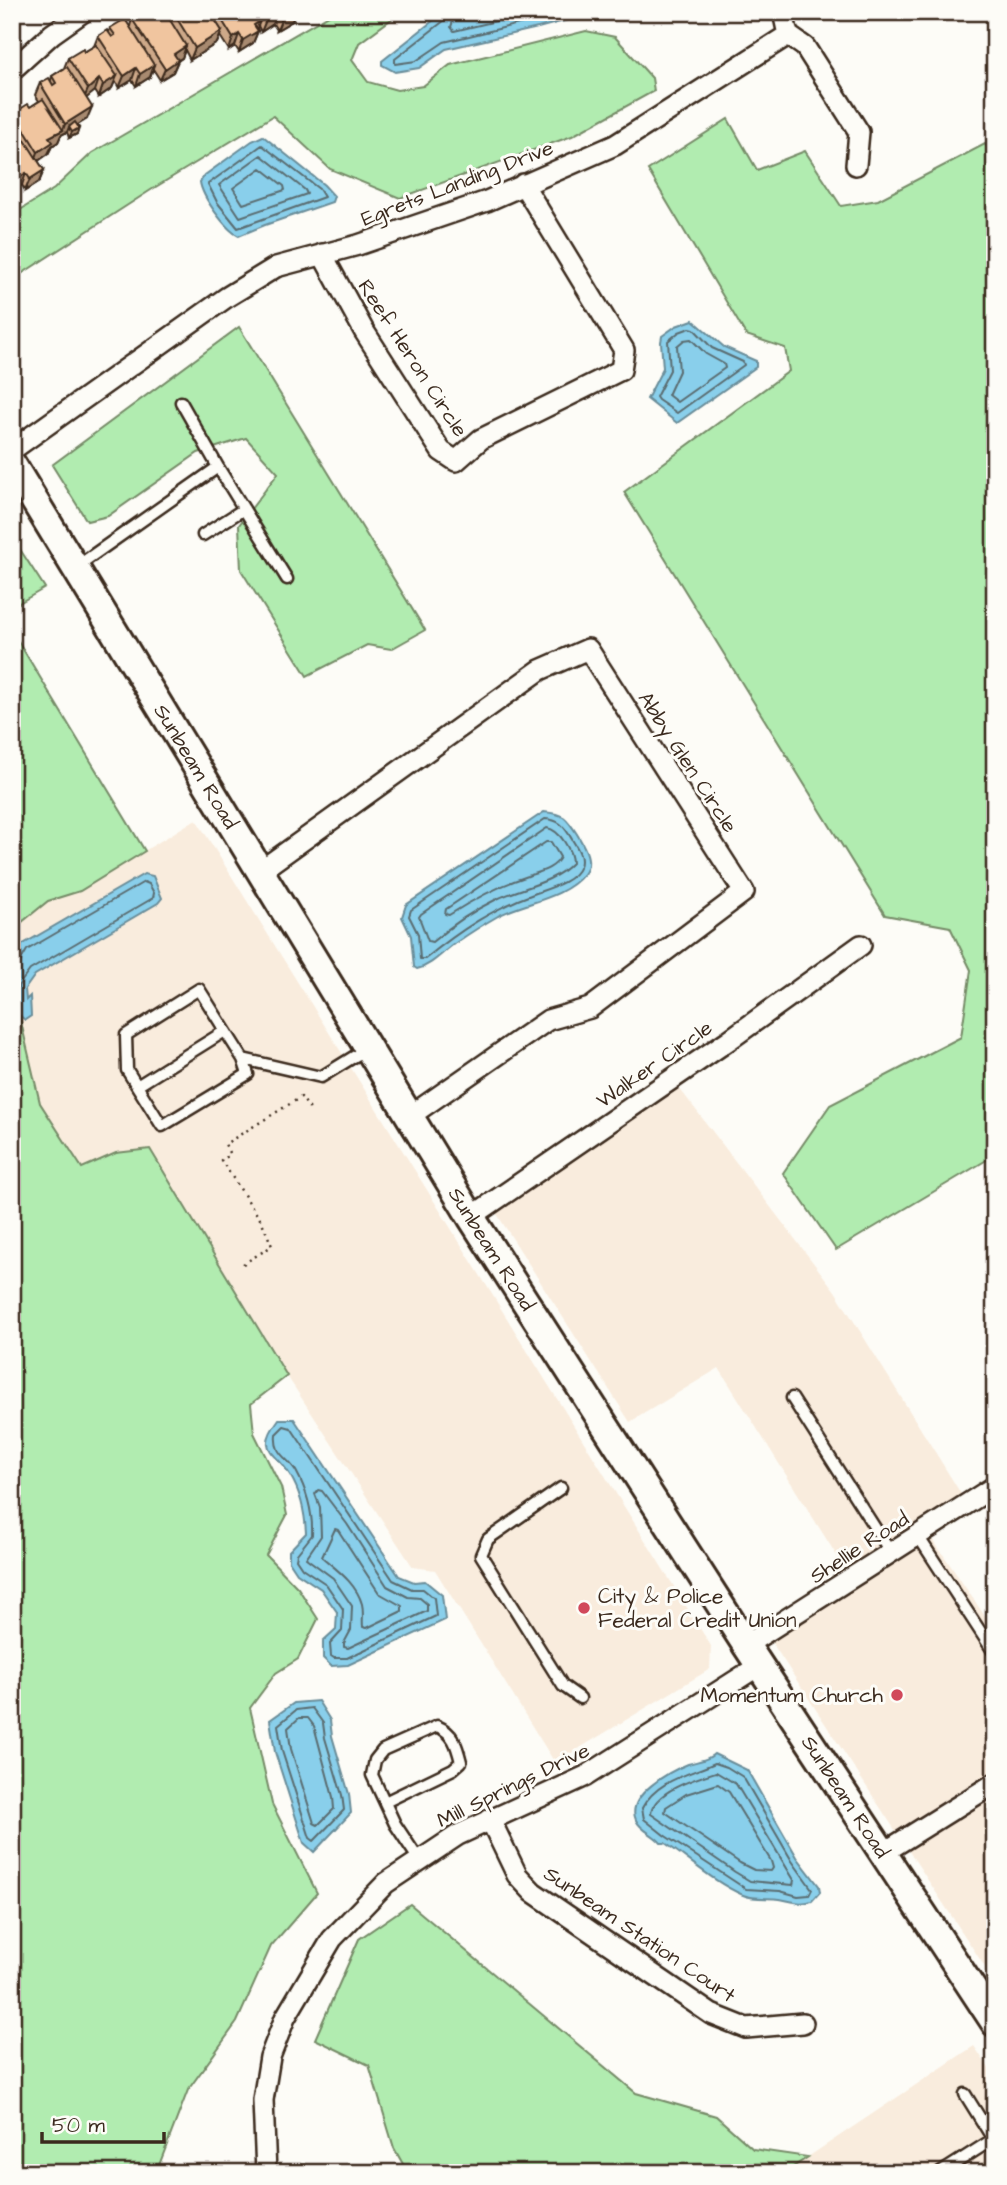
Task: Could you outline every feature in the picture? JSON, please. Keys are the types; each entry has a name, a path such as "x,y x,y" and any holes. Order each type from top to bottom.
{"street":[{"path":"12,71 52,34 83,12"},
{"path":"783,12 788,35 805,47 859,132 856,165"},
{"name":"Egrets Landing Drive","path":"12,450 226,297 276,267 358,245 487,201 615,145 788,35"},
{"name":"Reef Heron Circle","path":"322,254 365,331 441,451 456,461 481,439 621,370 624,351 523,184"},
{"name":"Sunbeam Road","path":"12,464 471,1217 753,1655 995,2023"},
{"name":"Abby Glen Circle","path":"260,871 540,670 588,649 744,892 590,1009 548,1020 410,1116"},
{"name":"Walker Circle","path":"471,1217 861,945"},
{"name":"Shellie Road","path":"753,1655 891,1553 995,1486"},
{"name":"Mill Springs Drive","path":"266,2173 263,2100 270,2057 285,2018 332,1939 386,1883 419,1860 458,1835 586,1776 753,1655"},
{"path":"883,1853 995,1783"},
{"name":"Sunbeam Station Court","path":"490,1819 517,1875 533,1892 711,2014 746,2028 803,2023"}],"lane":[{"path":"181,402 287,579"},
{"path":"76,568 218,467"},
{"path":"203,536 244,509"},
{"path":"199,989 243,1059 248,1074 162,1126 127,1070 126,1035 199,989"},
{"path":"137,1086 225,1031"},
{"path":"243,1059 321,1077 368,1048"},
{"path":"792,1398 891,1553"},
{"path":"561,1488 488,1539 481,1555 563,1686 580,1698"},
{"path":"918,1536 995,1654"},
{"path":"385,1802 453,1769 461,1762 456,1741 447,1730 437,1727 383,1750 375,1760 373,1775 385,1802 395,1824 419,1860"},
{"path":"940,2173 994,2138 965,2094"}],"path":[{"path":"243,1264 272,1246 262,1223 221,1160 230,1155 225,1144 301,1097 312,1112"}],"shaded area":[{"path":"196,819 711,1646 710,1669 555,1763 435,1570 413,1567 287,1376 150,1149 116,1153 82,1169 40,1103 20,1018 12,1013 12,934 16,927 48,901 80,891"},
{"path":"666,1071 835,1291 963,1497 923,1525 995,1631 995,1965 987,1970 761,1626 847,1572 719,1368 630,1422 486,1197"},
{"path":"974,2046 995,2077 995,2173 784,2173"}],"green space":[{"path":"334,12 401,12 359,43 352,60 368,82 397,90 423,86 450,65 586,31 615,37 652,78 654,91 572,136 400,198 330,169 273,116 154,188 12,280 12,215 54,189 92,153"},
{"path":"728,119 757,170 805,151 841,206 878,200 985,144 995,158 995,1155 836,1250 783,1173 830,1105 961,1037 971,970 950,927 885,915 624,492 789,371 785,348 746,335 648,170"},
{"path":"239,327 425,630 391,649 367,645 307,676 241,570 239,525 278,473 246,438 198,453 108,516 87,521 52,465"},
{"path":"12,537 45,588 12,607"},
{"path":"12,631 145,851 80,891 48,901 16,927 12,934"},
{"path":"12,1013 20,1018 40,1103 82,1168 116,1153 150,1149 287,1376 251,1404 254,1433 281,1487 287,1515 266,1555 298,1588 318,1619 298,1659 276,1673 250,1708 272,1804 317,1893 271,1946 237,2022 188,2090 156,2173 12,2173"},
{"path":"410,1904 636,2093 716,2116 753,2149 808,2157 784,2173 408,2173 394,2148 369,2065 315,2039 359,1939"}],"water":[{"path":"444,12 587,12 538,28 446,49 419,68 395,72 382,65 382,61"},
{"path":"263,136 334,196 332,202 239,236 215,212 200,182 205,175"},
{"path":"693,320 724,347 756,361 756,367 677,423 647,399 663,368 662,336 676,326"},
{"path":"544,812 564,817 577,834 588,859 584,874 566,889 498,916 428,964 417,969 414,967 411,936 402,917 406,905"},
{"path":"144,874 153,876 162,898 158,903 35,975 25,989 26,1000 30,996 31,1016 25,1020 12,1009 12,964 20,946"},
{"path":"279,1419 294,1419 399,1576 414,1582 425,1581 442,1595 445,1620 348,1665 331,1666 323,1658 323,1641 336,1629 337,1612 321,1589 297,1573 289,1561 289,1551 306,1533 297,1489 268,1444 268,1438"},
{"path":"318,1701 330,1720 349,1794 351,1813 314,1852 304,1843 275,1752 270,1720 294,1703"},
{"path":"714,1754 747,1770 797,1857 819,1886 820,1892 812,1901 800,1903 743,1895 713,1878 665,1843 661,1843 638,1824 634,1811 637,1802 651,1786 680,1767"}],"building":[{"path":"140,12 165,12 186,46 174,54 178,60 165,69 132,19"},
{"path":"173,12 210,12 222,31 195,48"},
{"path":"217,12 254,12 260,21 254,25 258,31 243,40 239,34 233,38"},
{"path":"261,12 278,12 266,20"},
{"path":"278,12 291,12 282,18"},
{"path":"125,19 154,65 140,74 136,68 124,76 98,36 107,30 112,37 115,35 110,28"},
{"path":"96,45 117,76 103,85 99,79 88,89 68,58"},
{"path":"67,67 92,107 65,124 40,83 49,78 53,85 56,83 52,76"},
{"path":"43,99 63,130 49,137 53,142 38,152 14,113"},
{"path":"75,122 79,128 72,132 69,127"},
{"path":"14,123 44,170 30,179 26,173 13,182 12,125"}],"place":[{"name":"City & Police Federal Credit Union","path":"584,1608"},
{"name":"Momentum Church","path":"897,1695"}]}
